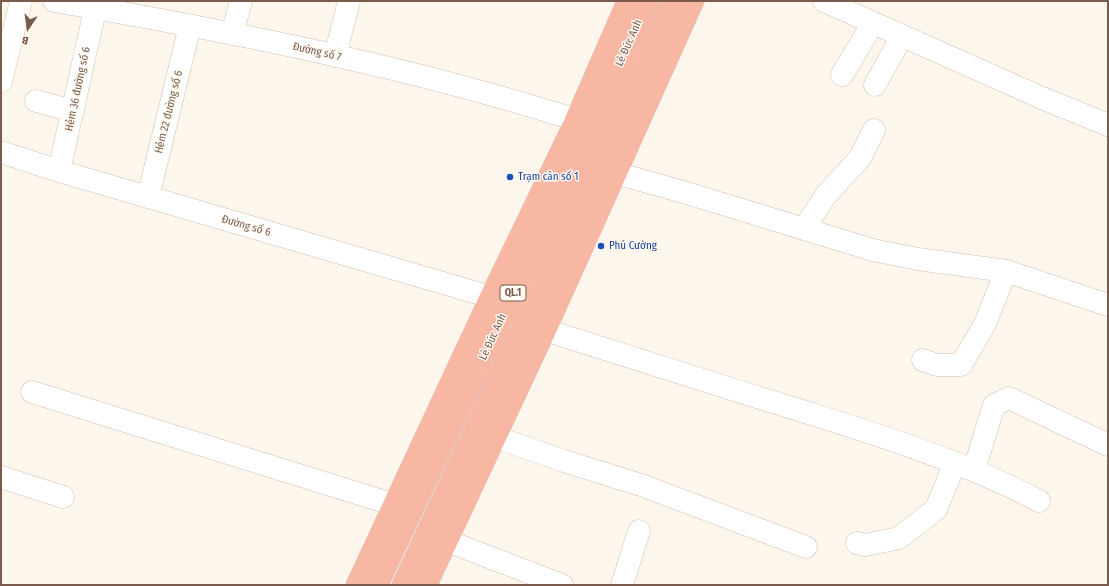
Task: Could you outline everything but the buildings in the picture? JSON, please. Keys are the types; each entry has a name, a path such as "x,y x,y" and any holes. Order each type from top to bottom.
{"highway":[{"name":"Lê Đức Anh","path":"377,585 584,122 628,1"},
{"name":"Lê Đức Anh","path":"358,585 491,297 648,1"},
{"name":"Lê Đức Anh","path":"426,585 545,330 673,1"},
{"name":"Lê Đức Anh","path":"403,585 606,170 693,1"}],"street":[{"path":"1,81 21,1"},
{"name":"Đường số 7","path":"54,1 96,4 190,26 335,56 474,90 584,122"},
{"path":"232,34 241,1"},
{"path":"335,56 349,1"},
{"path":"824,1 1042,98 1108,125"},
{"name":"Hẻm 36 đường số 6","path":"59,171 96,4"},
{"path":"842,75 873,23"},
{"name":"Hẻm 22 đường số 6","path":"148,197 190,26"},
{"path":"875,85 902,36"},
{"path":"36,101 73,111"},
{"path":"804,229 826,195 860,158 874,130"},
{"name":"Đường số 6","path":"1,152 59,171 491,297"},
{"path":"606,170 873,250 918,259 1006,271 1108,305"},
{"path":"924,360 937,365 961,365 985,324 1006,271"},
{"path":"545,330 894,440 1007,484 1039,501"},
{"path":"32,392 395,505"},
{"path":"857,543 865,545 899,538 936,509 964,466 994,405 1009,398 1108,445"},
{"path":"496,437 564,461 641,485 806,547"},
{"path":"1,477 63,497"},
{"path":"622,585 639,531"},
{"path":"447,541 562,585"}],"place":[{"name":"Trạm cân số 1","path":"510,177"},
{"name":"Phú Cường","path":"601,246"}]}
